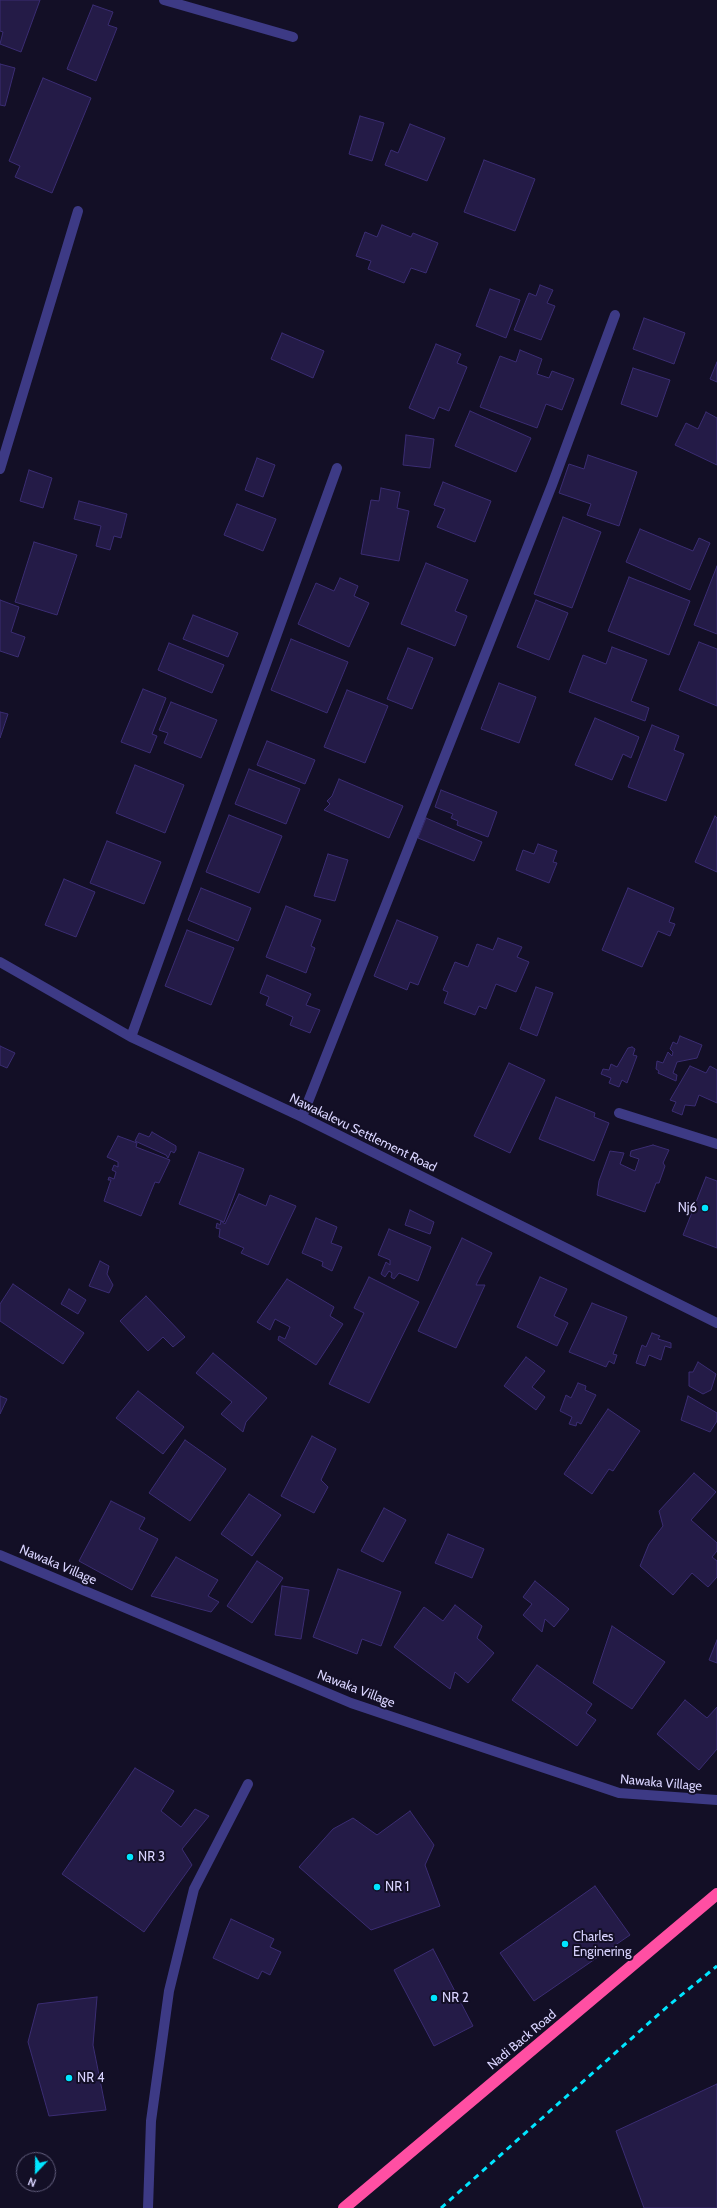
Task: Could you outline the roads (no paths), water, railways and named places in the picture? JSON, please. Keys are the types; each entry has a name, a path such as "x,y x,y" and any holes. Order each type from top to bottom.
{"highway":[{"name":"Nadi Back Road","path":"344,2208 717,1894"}],"street":[{"path":"164,0 293,37"},
{"path":"0,469 78,211"},
{"path":"302,1118 552,485 615,315"},
{"path":"131,1037 337,468"},
{"name":"Nawakalevu Settlement Road","path":"0,962 131,1037 302,1118 717,1323"},
{"path":"619,1113 717,1144"},
{"name":"Nawaka Village","path":"0,1555 351,1703 619,1794 717,1800"},
{"path":"148,2208 151,2121 171,1983 194,1889 248,1784"}],"railway":[{"path":"441,2208 668,2006 717,1966"}],"place":[{"name":"Nj6","path":"705,1208"},
{"name":"NR 3","path":"130,1857"},
{"name":"NR 1","path":"377,1887"},
{"name":"Charles Enginering","path":"565,1944"},
{"name":"NR 2","path":"434,1998"},
{"name":"NR 4","path":"69,2078"}]}
